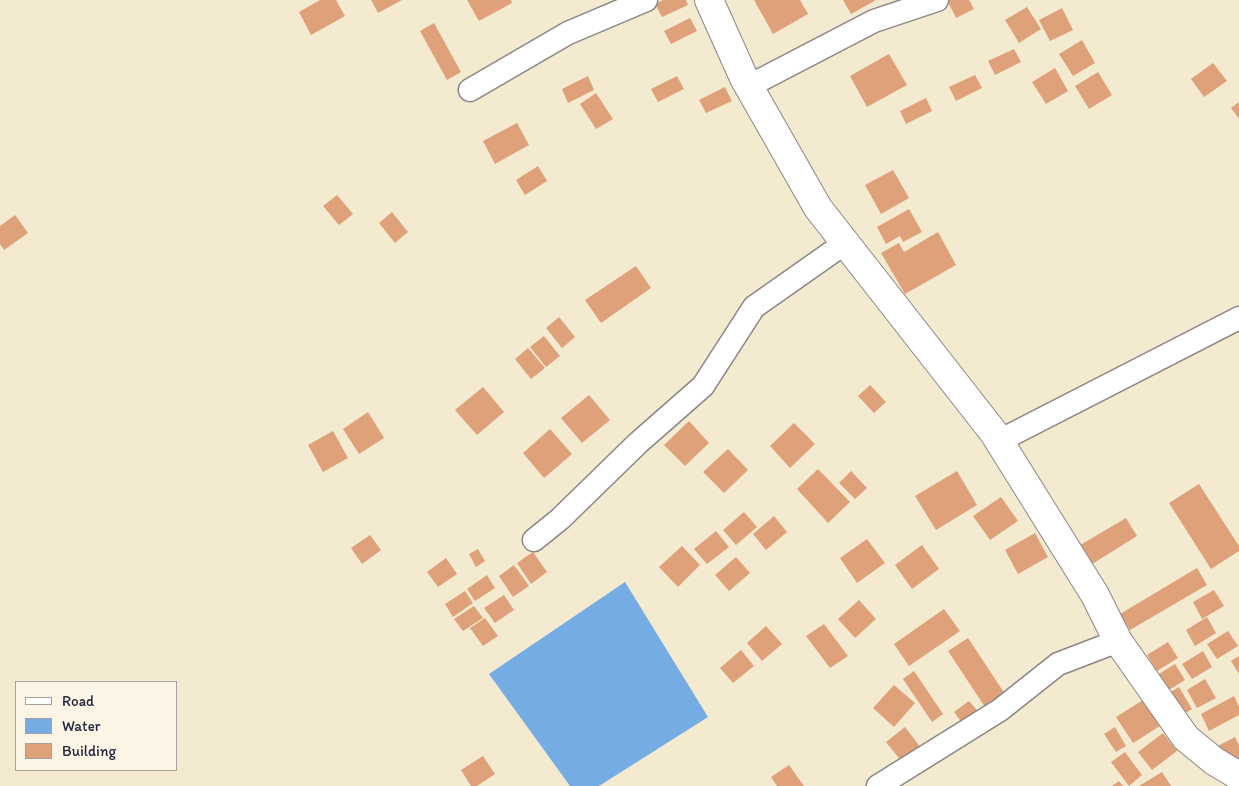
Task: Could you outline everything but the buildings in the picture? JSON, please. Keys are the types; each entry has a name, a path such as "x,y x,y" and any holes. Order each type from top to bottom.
{"street":[{"path":"470,90 568,34 646,0"},
{"path":"709,0 749,86 818,208 999,441 1095,595 1118,641 1186,738 1214,761 1239,776"},
{"path":"749,86 874,21 937,0"},
{"path":"534,540 560,519 638,443 703,386 754,307 845,243"},
{"path":"999,441 1239,318"},
{"path":"878,786 1000,710 1058,664 1118,641"}],"water":[{"path":"625,582 708,717 599,786 570,786 489,674"}]}
